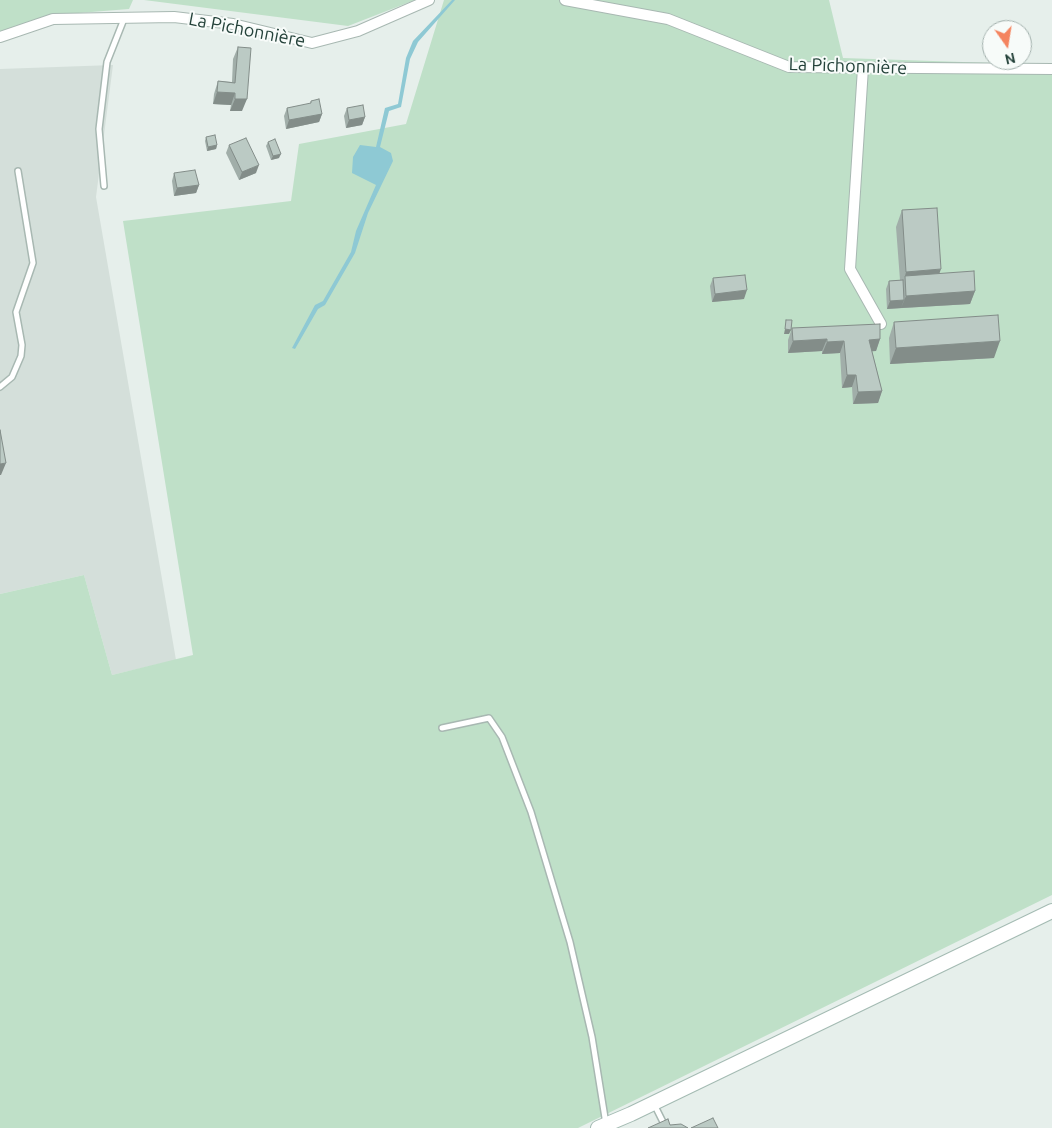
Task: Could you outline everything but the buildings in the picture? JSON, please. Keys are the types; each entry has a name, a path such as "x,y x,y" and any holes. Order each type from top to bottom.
{"street":[{"name":"La Pichonnière","path":"0,37 53,20 82,17 124,19 174,16 233,24 312,43 358,30 429,0"},
{"name":"La Pichonnière","path":"565,0 668,20 789,68 1052,69"},
{"path":"863,68 850,269 881,324"},
{"path":"602,1126 653,1104 1052,911"}],"lane":[{"path":"104,186 99,129 107,62 124,19"},
{"path":"0,387 12,377 21,356 22,345 16,312 33,263 18,171"},
{"path":"442,728 489,718 502,737 531,812 570,942 593,1046 602,1126"},
{"path":"653,1104 666,1128"}],"shaded area":[{"path":"113,65 96,197 176,660 112,675 84,575 0,594 0,69"}],"green space":[{"path":"0,0 133,0 129,9 53,15 15,26 16,32 0,37"},
{"path":"144,0 415,0 348,26"},
{"path":"444,0 829,0 843,58 982,63 982,70 1032,70 1032,64 1052,65 1052,895 578,1128 0,1128 0,594 84,575 112,675 193,655 123,221 291,201 299,144 406,124"}],"water":[{"path":"452,0 455,0 418,42 410,59 401,107 389,111 380,147 391,153 393,161 368,213 355,253 325,305 318,309 295,349 292,348 315,305 323,301 351,252 356,231 376,185 352,173 353,157 360,145 376,147 385,108 398,104 406,58 413,41"}]}
